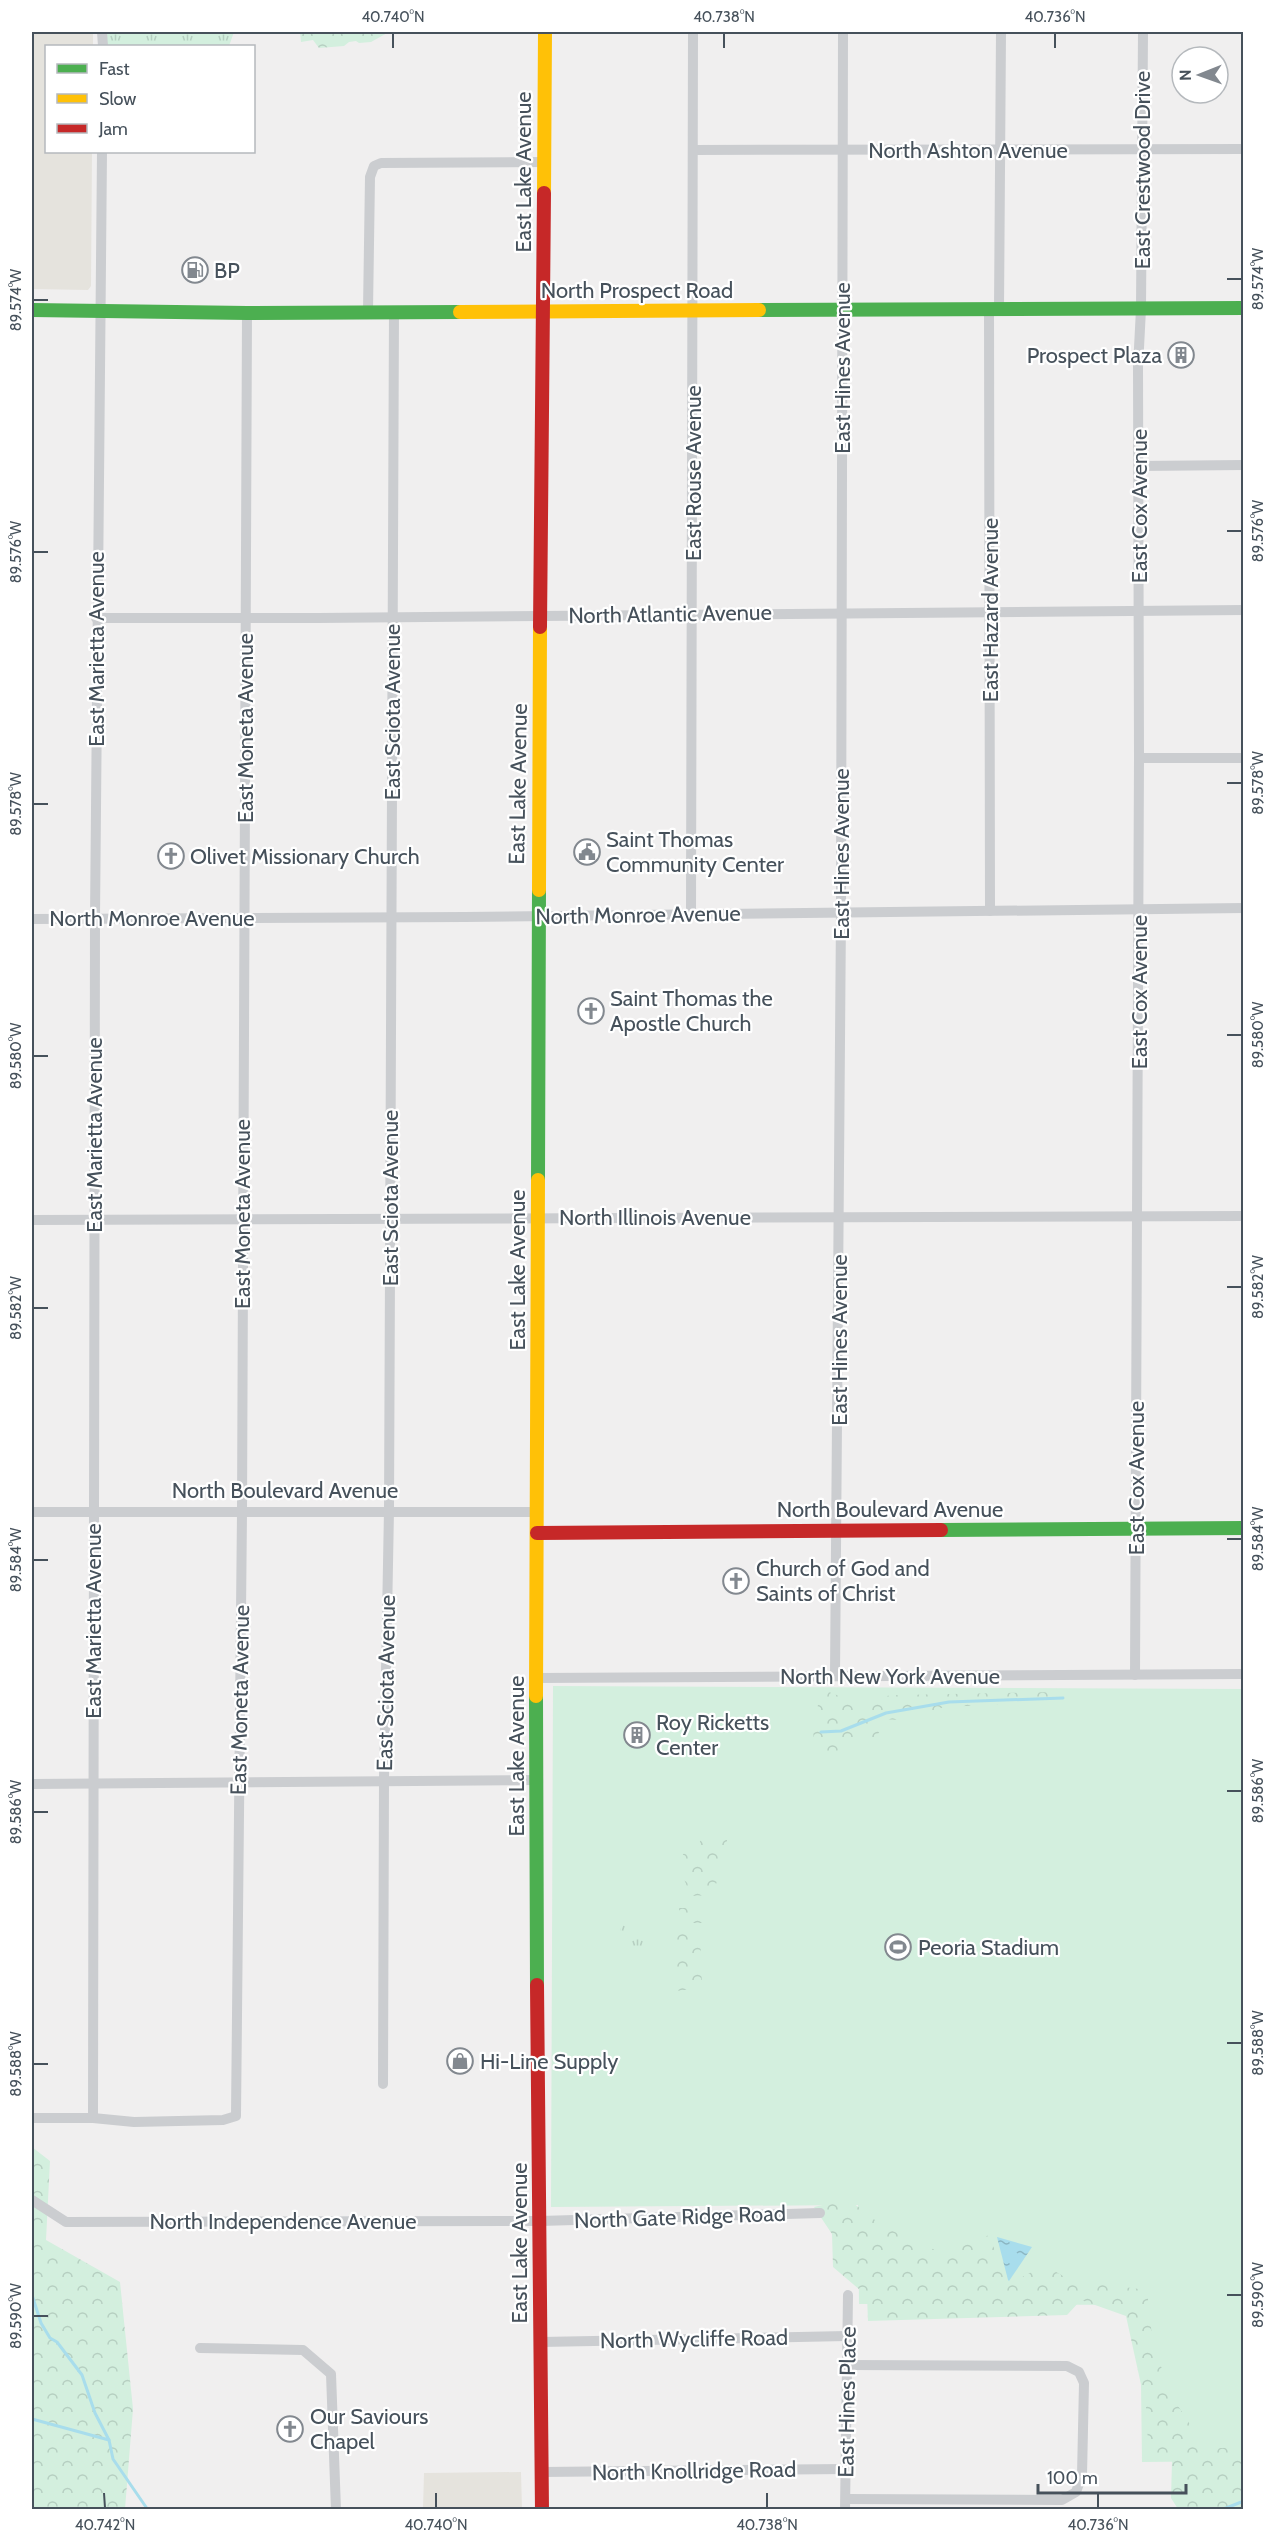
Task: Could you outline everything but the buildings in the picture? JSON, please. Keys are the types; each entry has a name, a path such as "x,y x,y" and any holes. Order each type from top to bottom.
{"street":[{"name":"East Lake Avenue","path":"542,2510 536,1780 538,917 545,32"},
{"name":"East Rouse Avenue","path":"692,914 693,32"},
{"name":"East Hines Avenue","path":"835,1676 840,1217 843,32"},
{"name":"East Hazard Avenue","path":"990,911 990,612 994,310 1001,149 1001,32"},
{"name":"East Crestwood Drive","path":"1141,309 1143,32"},
{"name":"North Ashton Avenue","path":"693,150 1244,149"},
{"name":"East Marietta Avenue","path":"93,2118 96,618 102,153"},
{"path":"368,311 370,177 374,166 381,163 544,162"},
{"name":"North Prospect Road","path":"32,310 247,313 1244,308"},
{"name":"East Cox Avenue","path":"1135,1675 1139,910 1138,367 1141,309"},
{"name":"East Sciota Avenue","path":"383,2084 394,311"},
{"name":"East Moneta Avenue","path":"93,2118 134,2122 224,2120 236,2116 242,1512 247,313"},
{"path":"1139,466 1244,465"},
{"name":"North Atlantic Avenue","path":"96,618 1244,610"},
{"path":"1139,758 1244,758"},
{"name":"North Monroe Avenue","path":"32,919 538,917 1244,908"},
{"name":"North Illinois Avenue","path":"32,1220 1244,1216"},
{"name":"North Boulevard Avenue","path":"32,1512 388,1510 538,1512"},
{"name":"North Boulevard Avenue","path":"537,1533 1244,1528"},
{"name":"North New York Avenue","path":"537,1678 1244,1674"},
{"path":"32,1784 536,1780"},
{"path":"32,2119 93,2118"},
{"name":"North Independence Avenue","path":"32,2200 66,2222 540,2221"},
{"name":"North Gate Ridge Road","path":"540,2221 820,2213"},
{"name":"East Hines Place","path":"846,2504 848,2295"},
{"name":"North Wycliffe Road","path":"540,2342 847,2336"},
{"path":"200,2348 303,2350 331,2374 336,2510"},
{"path":"846,2504 1062,2500 1076,2492 1082,2475 1083,2383 1080,2372 1067,2366 847,2365"},
{"name":"North Knollridge Road","path":"542,2472 846,2469"}],"shaded area":[{"path":"32,32 93,32 93,45 45,45 45,153 92,153 91,286 88,290 32,289"},
{"path":"521,2472 522,2509 423,2509 424,2473"}],"green space":[{"path":"102,32 234,32 229,45 103,45"},
{"path":"300,32 389,32 371,42 356,41 344,46 319,48 313,40 301,42"},
{"name":"Peoria Stadium","path":"553,1686 1243,1689 1243,2461 1142,2462 1140,2305 859,2304 858,2205 551,2207"},
{"path":"821,1689 847,1699 898,1695 1062,1692 1066,1701 945,1707 901,1720 881,1719 880,1731 875,1738 855,1739 831,1755 816,1757 813,1731"},
{"path":"714,1831 727,1840 726,1857 712,1895 691,1896 681,1872 683,1854 697,1847 703,1833"},
{"path":"679,1908 704,1908 705,1923 679,1923"},
{"path":"636,1918 646,1920 650,1927 646,1950 639,1958 629,1958 623,1953 620,1931 625,1922"},
{"path":"700,1929 702,1988 676,1991 673,1931"},
{"path":"32,2147 50,2161 46,2240 120,2282 133,2409 125,2509 32,2509"},
{"path":"848,2199 884,2227 944,2254 989,2235 1008,2285 1044,2265 1070,2280 1147,2290 1152,2337 1169,2392 1206,2449 1237,2447 1243,2435 1243,2509 1178,2509 1171,2498 1172,2461 1148,2456 1147,2412 1126,2316 1081,2300 1067,2315 868,2321 867,2296 833,2267 832,2234 814,2207"}],"water":[{"path":"997,2237 1032,2247 1009,2281 1008,2280"}],"waterway":[{"path":"821,1732 841,1731 886,1713 949,1702 1063,1698"},
{"path":"32,2295 41,2323 50,2338 57,2342 82,2375 95,2413 109,2440 113,2459 148,2510"},
{"path":"32,2419 109,2440"},
{"path":"1221,2510 1244,2501"}],"traffic: fast":[{"path":"759,310 1244,308"},
{"path":"32,310 247,313 460,312"},
{"path":"538,1180 539,890"},
{"path":"941,1530 1244,1528"},
{"path":"536,1696 537,1985"}],"traffic: slow":[{"path":"544,193 545,32"},
{"path":"460,312 759,310"},
{"path":"539,890 540,627"},
{"path":"536,1696 538,1180"}],"traffic: jam":[{"path":"540,627 544,193"},
{"path":"537,1533 941,1530"},
{"path":"537,1985 542,2510"}],"place":[{"name":"BP","path":"195,270"},
{"name":"Prospect Plaza","path":"1181,355"},
{"name":"Saint Thomas Community Center","path":"587,852"},
{"name":"Olivet Missionary Church","path":"171,856"},
{"name":"Saint Thomas the Apostle Church","path":"591,1011"},
{"name":"Church of God and Saints of Christ","path":"736,1581"},
{"name":"Roy Ricketts Center","path":"637,1735"},
{"name":"Peoria Stadium","path":"898,1947"},
{"name":"Hi-Line Supply","path":"460,2061"},
{"name":"Our Saviours Chapel","path":"290,2429"}]}
